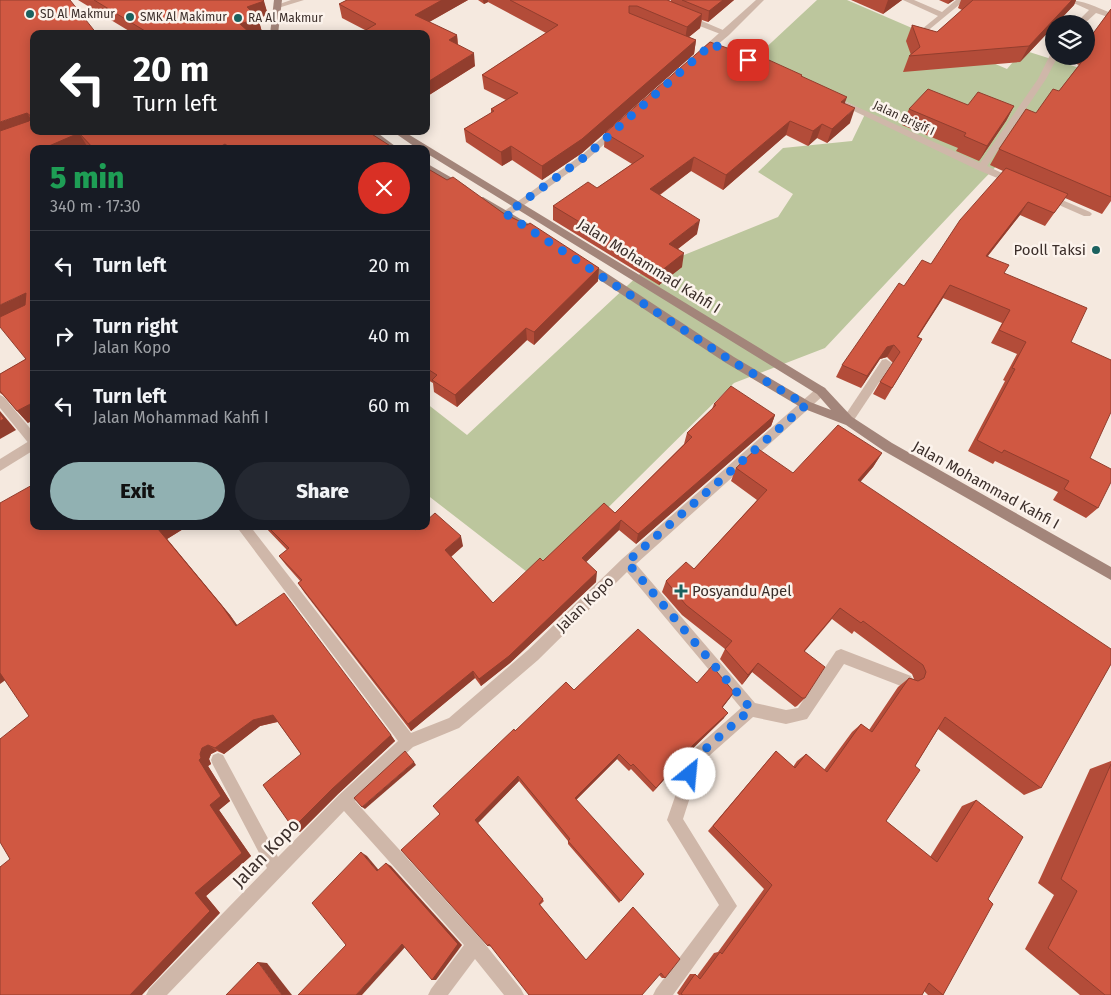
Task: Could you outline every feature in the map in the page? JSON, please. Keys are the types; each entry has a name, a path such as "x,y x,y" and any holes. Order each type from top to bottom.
{"main road":[{"path":"274,30 278,3"},
{"path":"375,135 389,145"},
{"name":"Jalan Mohammad Kahfi I","path":"403,135 419,145"},
{"name":"Jalan Mohammad Kahfi I","path":"430,151 821,391 848,420 888,448 1111,574"},
{"path":"430,170 436,176 506,214 531,230"},
{"name":"Jalan Mohammad Kahfi I","path":"572,257 730,360 806,405 848,420"}],"street":[{"path":"278,3 300,0"},
{"path":"697,53 716,46 726,33 760,0"},
{"path":"907,0 943,15"},
{"path":"925,31 961,0"},
{"path":"1071,0 1111,16"},
{"path":"1089,15 1095,9"},
{"path":"676,14 726,33"},
{"path":"981,168 1042,79 1049,65"},
{"name":"Jalan Brigif I","path":"828,98 1086,214"},
{"path":"506,214 586,156 622,124"},
{"path":"848,420 886,363"},
{"name":"Jalan Kopo","path":"155,995 344,800 408,742 454,722 533,655 627,562 821,391"},
{"path":"0,400 30,437"},
{"path":"0,466 30,445"},
{"path":"245,530 408,742"},
{"path":"627,562 751,709 786,717 802,714 841,656 906,681"},
{"path":"662,995 729,906 675,820 695,758 751,709"},
{"path":"218,760 276,869"},
{"path":"344,800 475,945 515,995"},
{"path":"436,995 475,945"}],"green space":[{"path":"817,0 847,0 1007,69 1023,50 1045,57 1045,65 1070,65 1089,71 981,182 825,348 734,383 536,579 430,497 430,406 467,435 642,272 778,217 793,194 758,172 783,148 852,141 866,112 757,56"}],"building":[{"path":"0,0 70,0 94,30 30,30 30,115 27,113 0,122"},
{"path":"94,0 264,1 247,7 258,18 240,24 247,30 143,30"},
{"path":"347,0 442,0 415,15 457,35 449,40 474,53 430,80 430,30 366,30 376,24 339,4"},
{"path":"510,0 667,0 702,14 687,27 637,6 629,6 629,13 696,40 582,139 542,166 511,146 501,152 464,129 494,111 491,109 518,93 482,75 558,25"},
{"path":"682,0 723,0 709,11"},
{"path":"973,0 1072,0 1058,15 1045,15 1045,29 1029,46 909,56 920,47 912,25 937,32"},
{"path":"1111,9 1111,197 999,149 1026,109 1036,113 1053,89 1059,91 1079,65 1095,65 1095,31"},
{"path":"710,42 733,50 738,46 802,75 847,97 841,102 855,108 832,129 822,124 813,131 790,121 726,175 694,157 650,189 700,220 669,244 684,253 661,271 553,206 588,182 597,188 644,156 605,133"},
{"path":"928,89 968,105 978,92 1014,106 987,146 964,136 966,133 909,109"},
{"path":"30,120 30,135 74,135 51,145 30,145 30,404 17,411 0,391 0,374 26,359 0,327 0,317 25,305 26,293 0,305 0,131"},
{"path":"81,135 373,135 389,145 225,144 90,145"},
{"path":"1006,168 1068,194 1054,213 1028,202 986,256 1009,265 1004,273 1087,308 1071,342 1111,360 1111,412 1090,458 1111,469 1111,482 1098,508 1064,489 1069,481 1004,450 1002,453 977,440 1015,369 1012,368 1026,342 999,330 1010,310 950,285 917,337 922,339 892,388 880,382 900,352 894,345 887,347 867,376 842,365 899,283 904,286 922,260 931,264 960,220"},
{"path":"430,170 447,180 453,177 503,213 527,225 530,223 599,268 534,332 526,328 455,395 432,380 437,375 430,371"},
{"path":"731,386 775,415 638,534 621,520 582,558 597,572 509,656 479,679 473,671 408,724 298,583 302,580 279,556 289,548 271,530 430,530 430,517 435,513 461,536 445,550 493,603 540,558 543,561 604,503 615,513 692,437 687,433 716,405 714,404"},
{"path":"838,425 882,453 858,480 1111,649 1111,664 1041,788 945,717 915,766 920,770 886,821 937,862 976,800 1023,837 988,899 993,904 943,995 929,983 922,995 683,995 681,994 695,974 700,979 720,952 722,954 772,885 713,826 776,751 795,768 806,754 827,772 861,724 872,732 909,678 918,681 924,678 926,672 923,665 863,621 861,623 840,608 804,651 825,667 805,698 802,698 758,663 748,675 725,649 732,641 686,605 666,581 686,562 694,569 767,490 736,468 757,448 793,473"},
{"path":"30,486 30,530 159,530 222,606 236,626 284,593 391,735 293,828 263,785 301,754 273,715 253,720 215,748 208,745 202,748 199,760 221,796 210,805 242,853 195,893 210,911 130,995 0,995 0,867 10,859 0,842 0,739 29,716 0,673 0,503"},
{"path":"638,629 697,683 712,666 734,692 722,707 728,713 692,746 656,788 633,764 631,766 619,754 575,798 644,874 621,901 568,841 570,839 518,776 475,820 543,899 539,904 586,960 633,907 680,959 665,978 661,973 642,995 529,995 489,944 488,946 401,850 440,814 433,806 514,729 515,731 566,682 574,690"},
{"path":"405,751 414,762 362,807 354,798"},
{"path":"1111,764 1111,995 1105,995 1048,948 1077,891 1061,879"},
{"path":"361,852 377,871 386,863 458,944 432,980 402,944 356,995 298,995 346,945 312,903"},
{"path":"258,962 282,995 226,995"}],"place":[{"name":"SD Al Makmur","path":"30,14"},
{"name":"SMK Al Makimur","path":"130,17"},
{"name":"RA Al Makmur","path":"238,18"},
{"name":"Pooll Taksi","path":"1096,250"},
{"name":"Posyandu Apel","path":"681,591"}],"route":[{"path":"690,774 695,758 751,709 627,562 806,405 730,360 506,214 586,156 712,44 748,60"}]}
